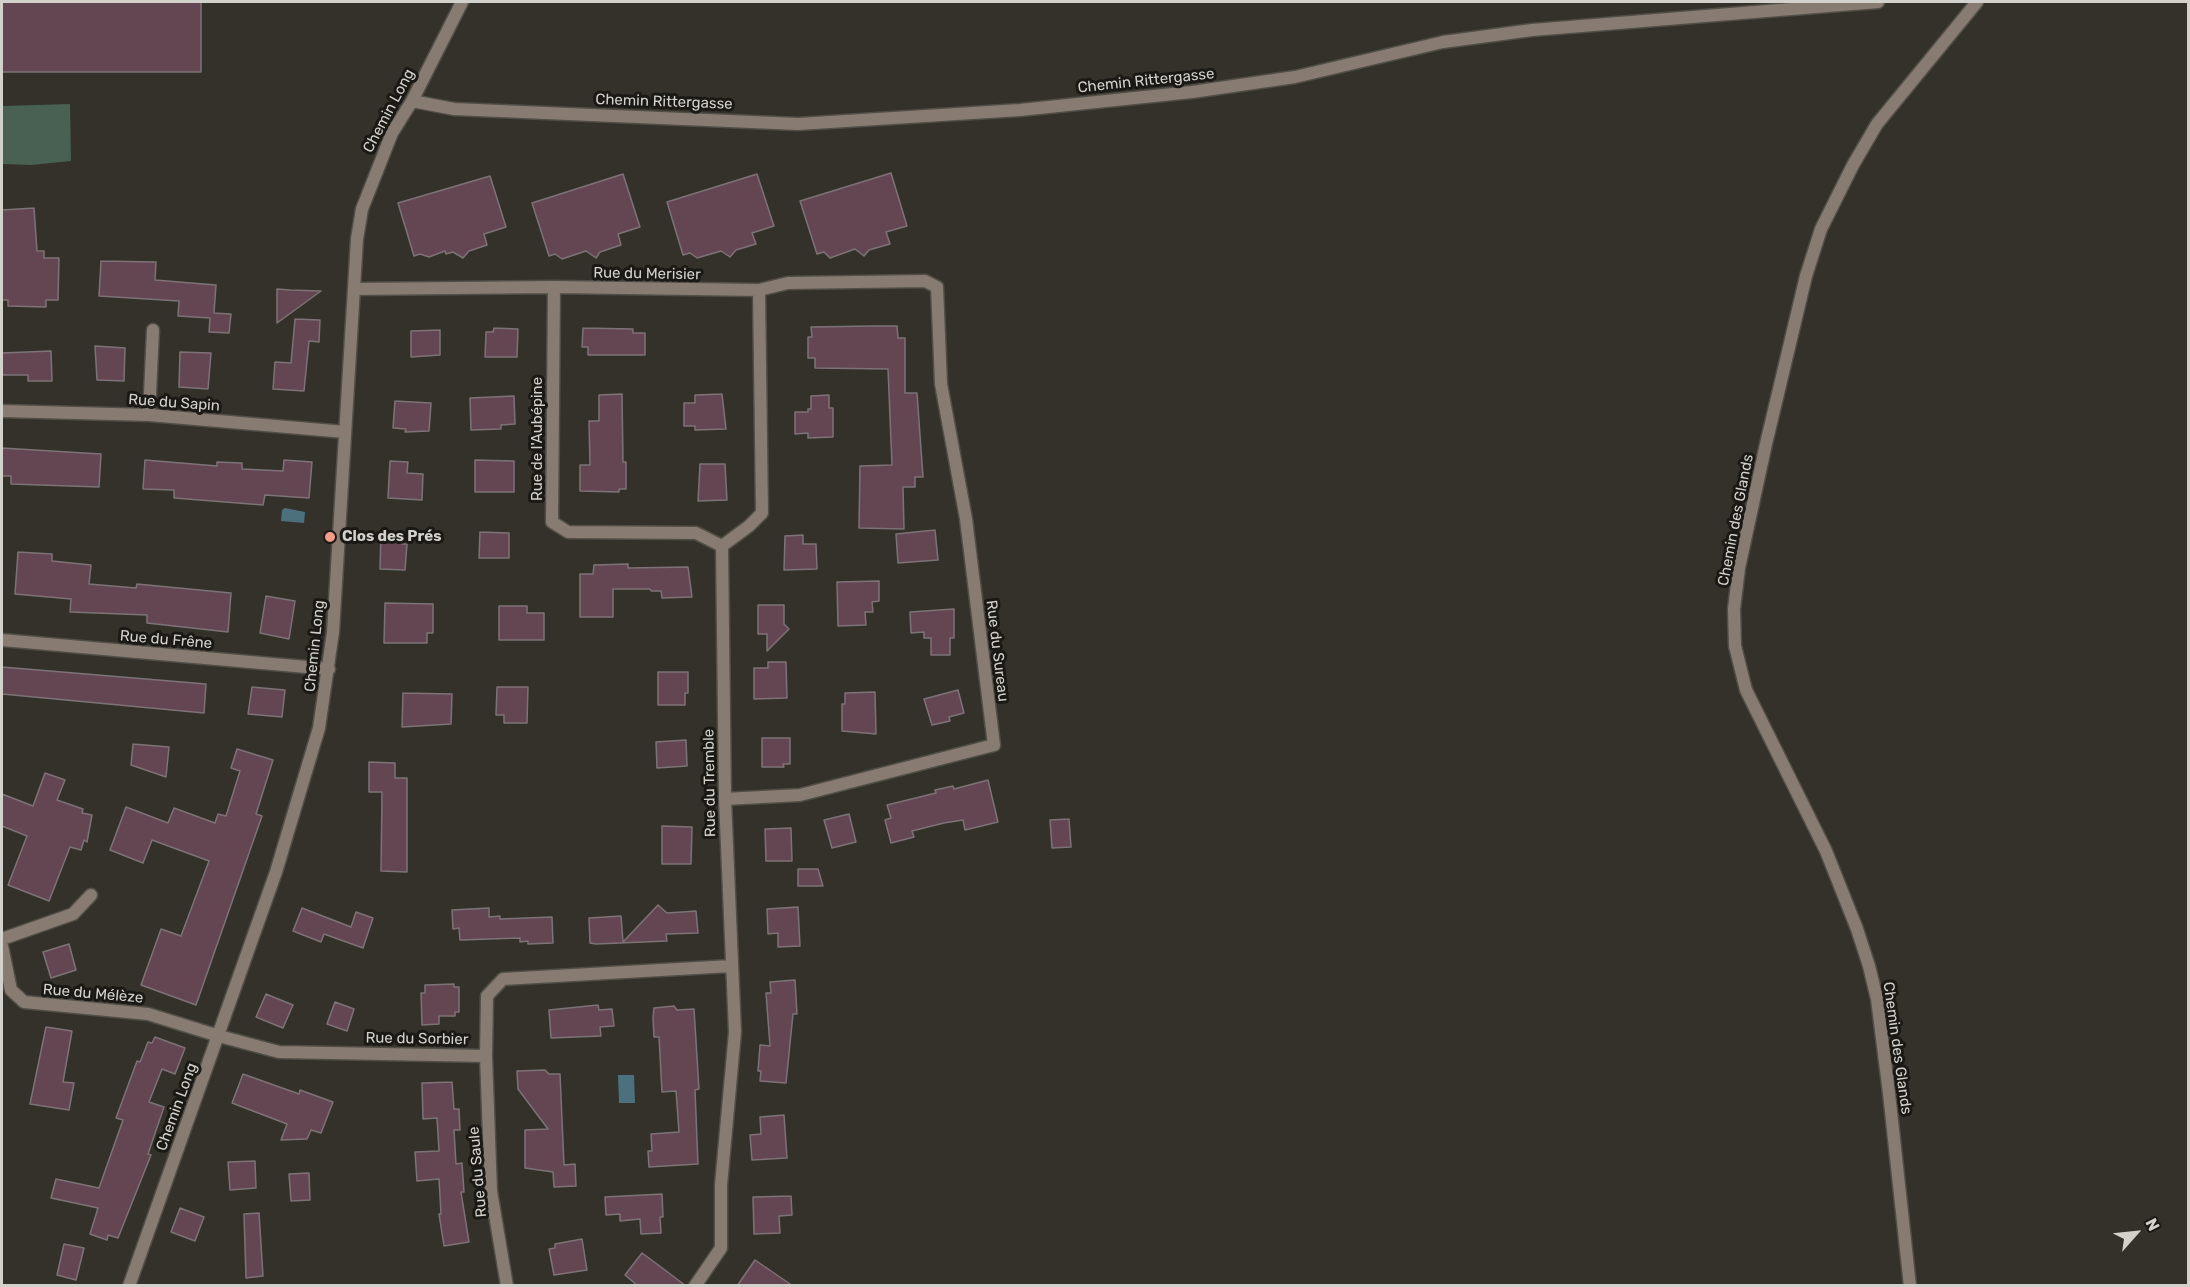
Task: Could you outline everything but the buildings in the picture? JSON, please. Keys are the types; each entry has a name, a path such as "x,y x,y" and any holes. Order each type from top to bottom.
{"street":[{"name":"Chemin Long","path":"129,1286 219,1036 290,828 319,728 333,632 357,239 365,200 392,133 412,101 462,2"},
{"name":"Chemin Rittergasse","path":"412,101 454,109 798,123 1020,110 1192,92 1295,77 1443,42 1532,30 1878,2"},
{"name":"Chemin des Glands","path":"1910,1286 1888,1083 1869,966 1826,851 1746,690 1736,646 1734,609 1739,568 1771,422 1806,276 1821,229 1842,185 1877,124 1977,2"},
{"name":"Rue du Merisier","path":"354,289 554,287 759,290 788,283 925,281 937,287"},
{"name":"Rue de l'Aubépine","path":"554,287 552,522 568,532 696,533 722,546"},
{"name":"Rue du Sureau","path":"725,798 800,795 994,746 966,519 941,384 937,287"},
{"path":"722,546 762,513 759,290"},
{"path":"149,415 153,330"},
{"name":"Rue du Sapin","path":"2,411 149,415 345,432"},
{"name":"Rue du Tremble","path":"695,1286 721,1248 721,1185 735,1032 725,798 722,546"},
{"name":"Rue du Frêne","path":"2,640 329,669"},
{"path":"2,939 73,914 91,895"},
{"name":"Rue du Mélèze","path":"2,946 11,990 24,1002 148,1014 219,1036"},
{"name":"Rue du Sorbier","path":"219,1036 279,1052 486,1056 487,996 503,979 731,966"},
{"name":"Rue du Saule","path":"486,1056 491,1191 507,1286"}],"green space":[{"path":"70,104 71,161 31,165 2,164 2,106"}],"water":[{"path":"285,508 305,512 304,523 281,521 282,510"},
{"path":"618,1075 634,1075 635,1103 619,1103"}],"place":[{"name":"Clos des Prés","path":"330,537"}]}
